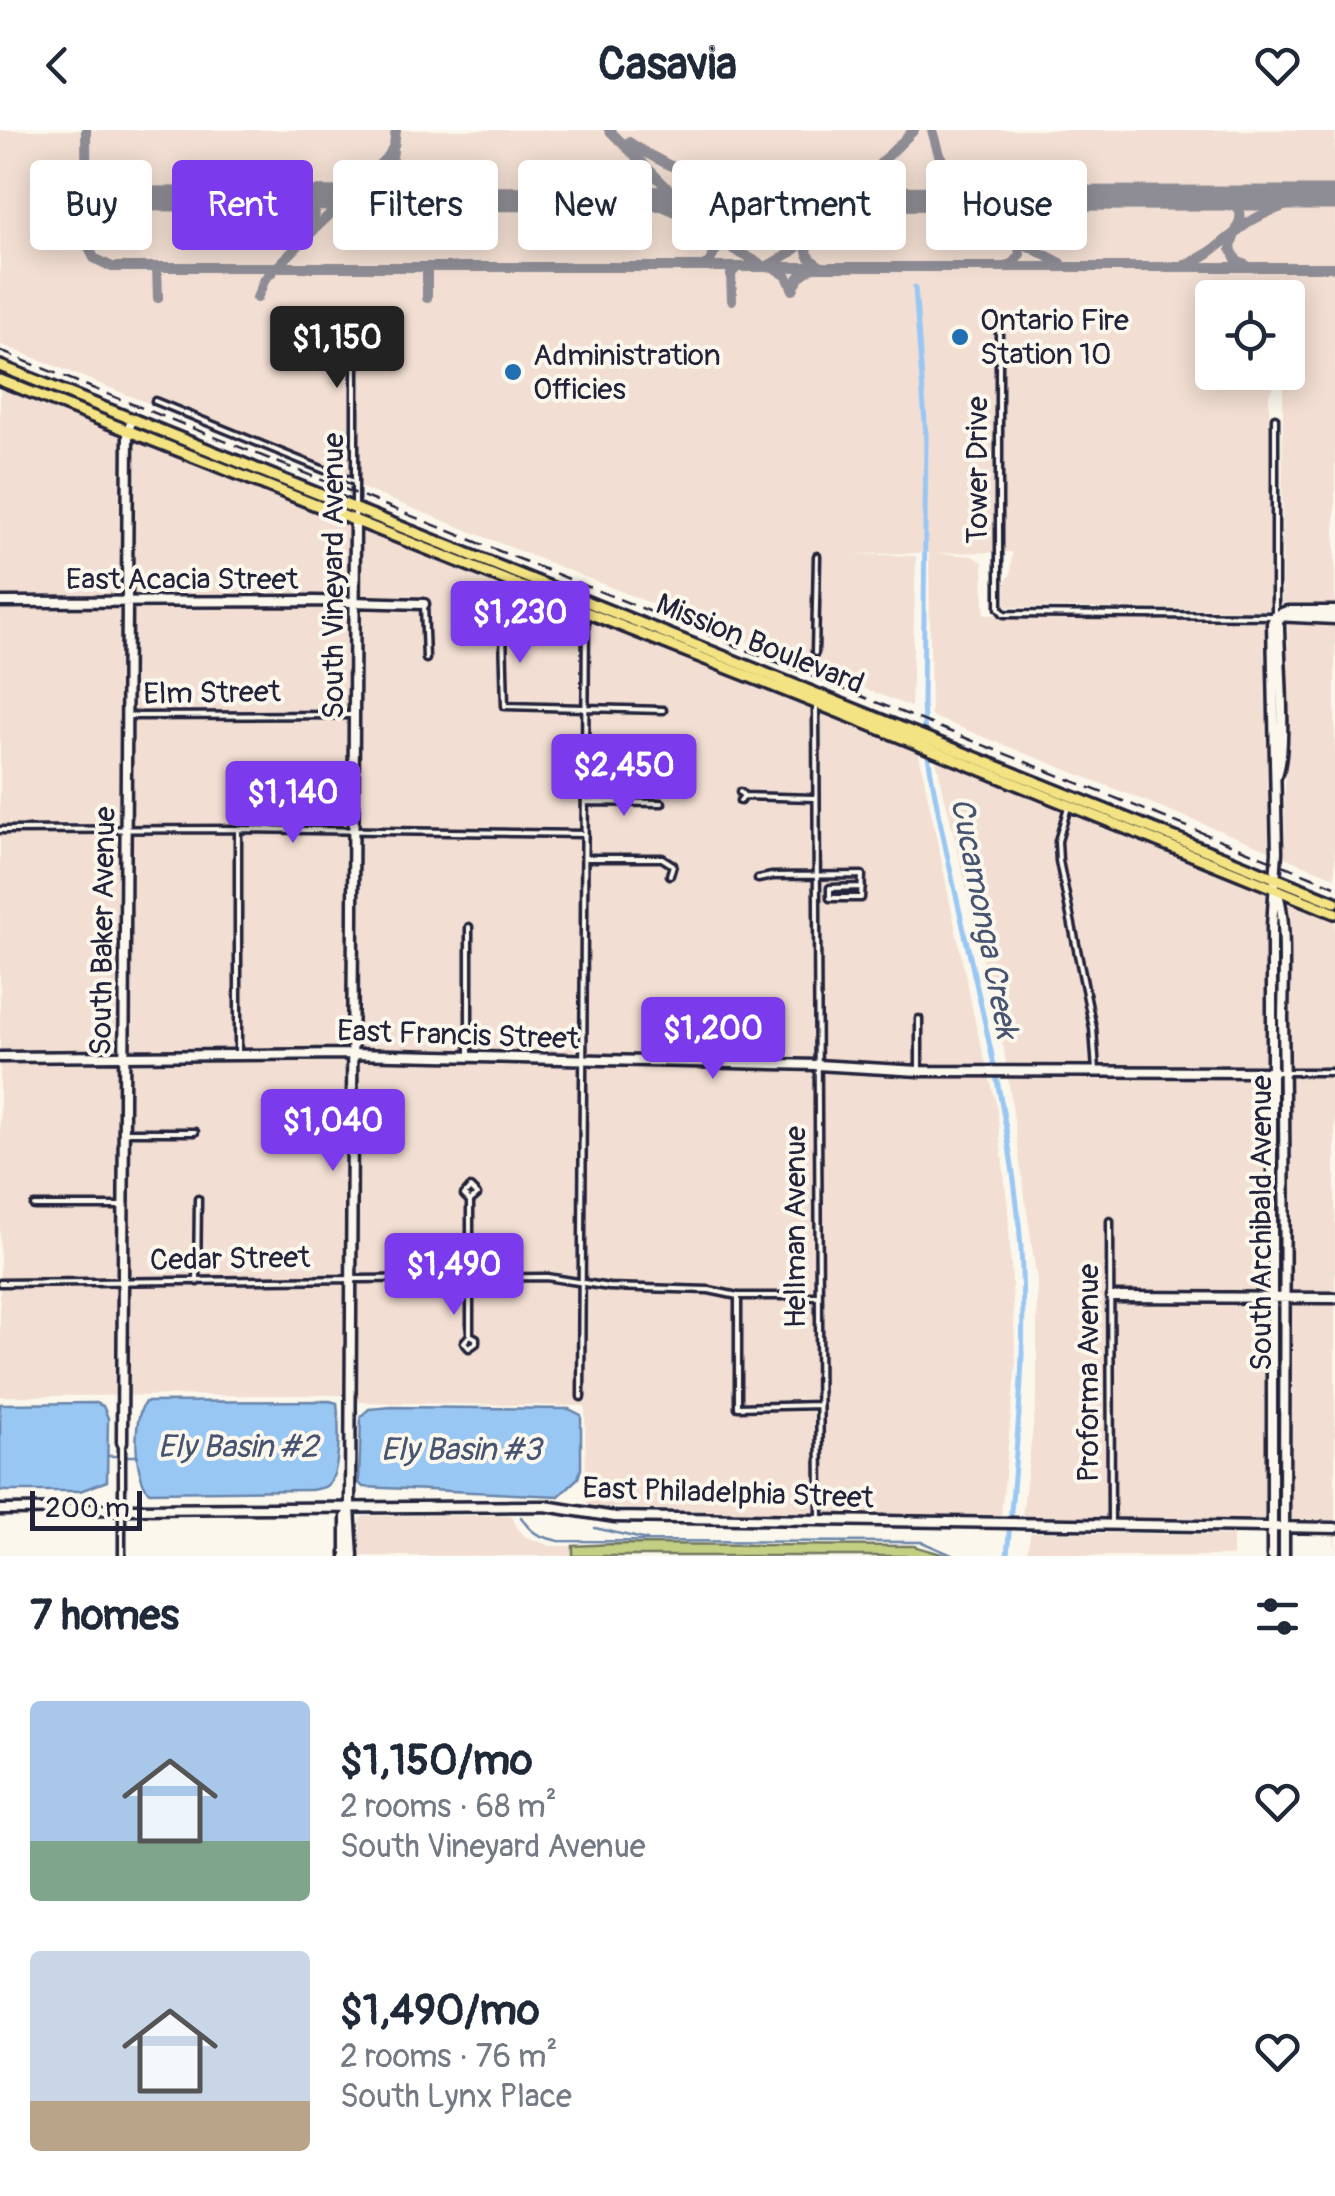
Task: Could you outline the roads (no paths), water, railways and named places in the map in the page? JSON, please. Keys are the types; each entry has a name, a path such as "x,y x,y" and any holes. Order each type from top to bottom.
{"main road":[{"name":"Mission Boulevard","path":"0,366 130,425 818,699 934,752 1335,913"},
{"name":"Mission Boulevard","path":"0,380 338,502 355,514 586,612 932,738 1335,902"},
{"path":"338,502 346,501 354,488"}],"street":[{"name":"Tower Drive","path":"999,327 1001,613 1275,616"},
{"name":"South Vineyard Avenue","path":"350,1556 356,830 354,364"},
{"path":"155,402 354,488"},
{"path":"1275,418 1272,665 1276,778"},
{"name":"South Baker Avenue","path":"122,1442 130,425"},
{"path":"815,653 817,556"},
{"name":"East Acacia Street","path":"0,602 424,604"},
{"path":"424,604 426,659"},
{"path":"1275,616 1287,611 1335,611"},
{"path":"580,1397 586,612"},
{"path":"1275,616 1335,619"},
{"path":"1275,616 1280,626 1281,770 1276,778"},
{"path":"503,632 505,706 663,710"},
{"path":"1272,665 1280,683"},
{"name":"Hellman Avenue","path":"818,699 820,1520"},
{"name":"Elm Street","path":"128,716 356,715"},
{"name":"South Archibald Avenue","path":"1276,778 1276,890 1281,906 1279,1297 1284,1556"},
{"path":"741,796 816,798"},
{"path":"586,802 662,803"},
{"path":"1068,807 1058,841 1059,861 1092,1025 1096,1071"},
{"path":"238,829 238,1055"},
{"path":"0,830 586,834"},
{"path":"586,858 662,858 672,865 670,875"},
{"path":"1248,867 1267,871 1276,862"},
{"path":"758,879 862,875 862,887 861,898 830,898 830,888 862,887"},
{"name":"South Archibald Avenue","path":"1276,890 1272,898 1272,926 1279,1072"},
{"path":"1281,906 1286,897 1296,898"},
{"path":"468,928 469,1059"},
{"path":"919,1018 919,1071"},
{"name":"East Francis Street","path":"0,1057 352,1054 584,1062 817,1064 919,1071 1335,1072"},
{"path":"124,1132 195,1132"},
{"path":"197,1282 198,1199"},
{"path":"470,1201 470,1335"},
{"path":"34,1206 124,1206"},
{"name":"Proforma Avenue","path":"1110,1221 1111,1526"},
{"name":"Cedar Street","path":"0,1283 547,1277 609,1287 709,1290 738,1296 818,1296"},
{"path":"738,1296 738,1407 819,1405"},
{"path":"1111,1297 1335,1298"},
{"name":"South Archibald Avenue","path":"1272,1556 1279,1297"},
{"path":"122,1442 122,1556"},
{"name":"East Philadelphia Street","path":"0,1510 545,1506 615,1517 1335,1528"}],"water":[{"name":"Ely Basin #2","path":"145,1402 337,1403 338,1447 335,1471 325,1487 149,1492 144,1484 137,1434"},
{"path":"0,1404 103,1406 108,1418 107,1481 80,1491 0,1491"},
{"name":"Ely Basin #3","path":"369,1409 569,1409 581,1415 578,1478 559,1496 363,1487 359,1483 361,1416"}],"waterway":[{"name":"Cucamonga Creek","path":"915,287 926,436 925,738"},
{"name":"Cucamonga Creek","path":"927,749 1000,1096 1018,1213 1022,1342 1007,1556"},
{"path":"109,1456 138,1456"},
{"path":"521,1517 537,1534 559,1541 922,1542 954,1556"},
{"path":"595,1528 647,1540"}],"railway":[{"path":"0,351 1335,886"}],"place":[{"name":"Ontario Fire Station 10","path":"960,337"},
{"name":"Administration Officies","path":"513,372"}]}
